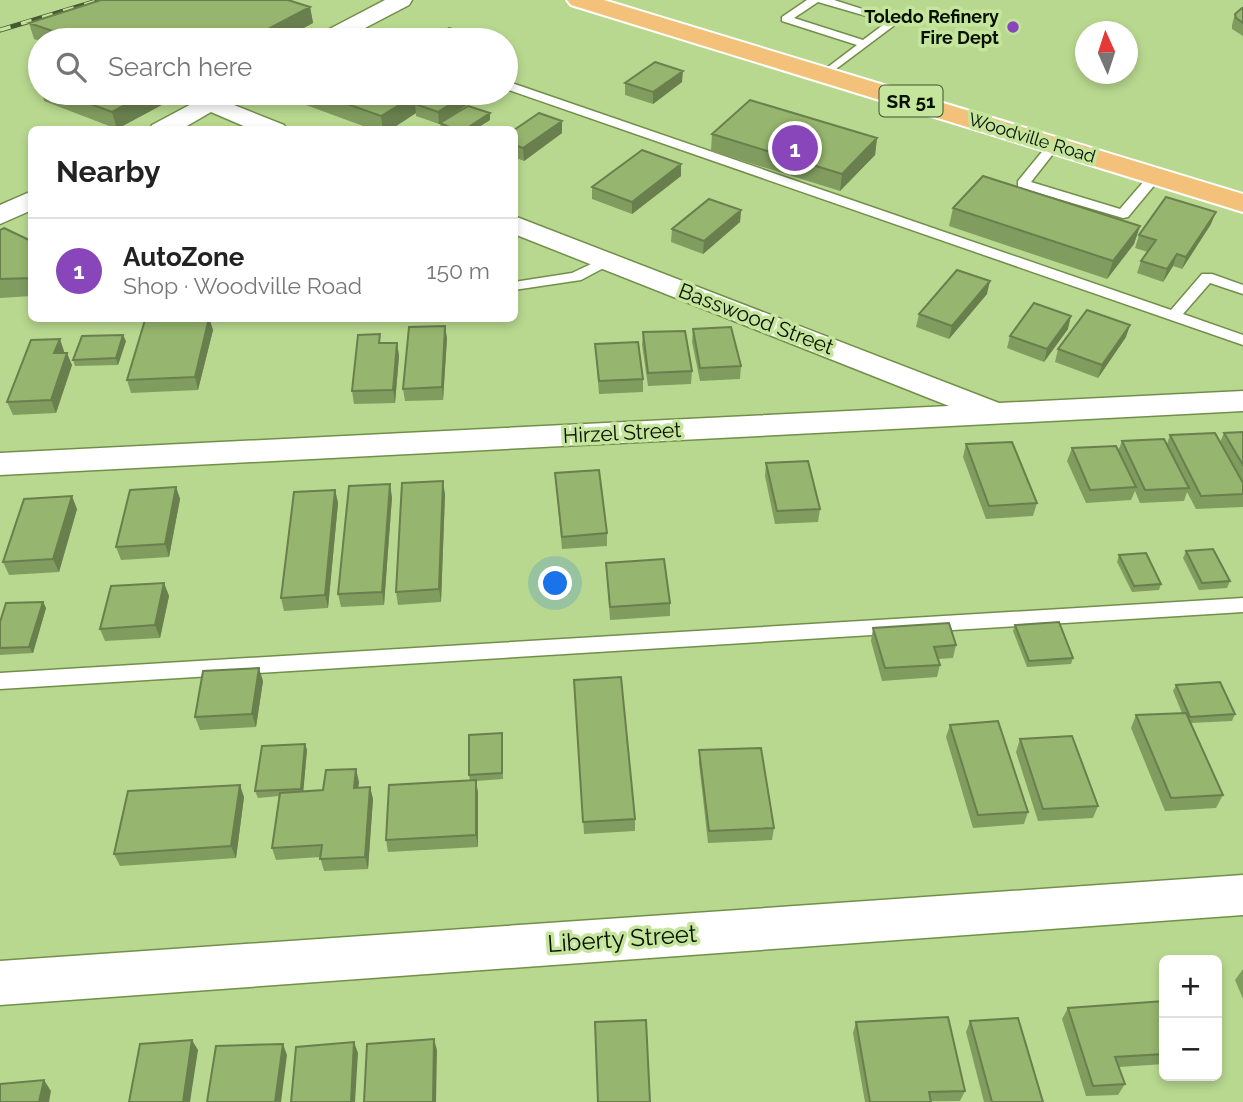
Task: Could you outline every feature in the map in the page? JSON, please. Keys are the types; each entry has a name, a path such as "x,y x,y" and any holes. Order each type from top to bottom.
{"main road":[{"name":"Woodville Road","path":"579,0 1243,203"}],"street":[{"path":"363,28 401,0"},
{"path":"168,126 206,105"},
{"path":"231,105 268,126"},
{"path":"0,216 28,201"},
{"name":"Basswood Street","path":"518,226 998,414"},
{"name":"Hirzel Street","path":"0,464 1243,401"},
{"name":"Liberty Street","path":"0,983 1243,895"}],"lane":[{"path":"814,0 786,19 866,44"},
{"path":"822,0 895,21 824,75"},
{"path":"518,89 1243,340"},
{"path":"1054,145 1023,184 1123,214 1156,176"},
{"path":"518,285 576,277 608,260"},
{"path":"1174,316 1207,277 1243,290"},
{"path":"0,681 1243,605"}],"building":[{"path":"101,0 288,0 310,7 270,28 44,28 29,23"},
{"path":"1243,8 1243,23 1235,14"},
{"path":"655,62 683,71 653,92 625,83"},
{"path":"750,100 877,138 842,174 712,134"},
{"path":"93,105 125,105 112,112"},
{"path":"350,105 399,105 381,116"},
{"path":"418,105 449,105 438,112"},
{"path":"468,106 490,113 470,126 447,126 440,123"},
{"path":"539,113 562,121 523,148 518,146 518,127"},
{"path":"642,150 681,164 632,202 592,187"},
{"path":"983,176 1140,226 1113,261 953,208"},
{"path":"1166,197 1216,212 1186,257 1177,254 1167,269 1141,261 1156,240 1139,235"},
{"path":"709,199 741,210 704,241 672,229"},
{"path":"4,228 28,240 28,278 0,279 0,230"},
{"path":"957,270 990,281 952,326 919,314"},
{"path":"1034,303 1071,316 1047,349 1010,336"},
{"path":"1087,310 1130,325 1102,365 1058,349"},
{"path":"144,322 208,322 195,377 127,380"},
{"path":"445,326 442,387 403,389 409,327"},
{"path":"731,327 741,366 700,368 693,329"},
{"path":"685,331 692,371 648,373 643,332"},
{"path":"380,334 379,343 397,343 393,390 352,391 358,335"},
{"path":"123,335 116,358 73,360 82,336"},
{"path":"60,339 54,353 67,353 51,400 7,402 31,340"},
{"path":"638,342 643,379 599,381 595,344"},
{"path":"1243,432 1243,465 1224,433"},
{"path":"1215,433 1243,483 1243,494 1201,496 1170,435"},
{"path":"1164,439 1189,488 1145,490 1122,441"},
{"path":"1012,442 1037,503 989,506 966,444"},
{"path":"1116,446 1136,487 1090,490 1072,448"},
{"path":"808,461 820,509 777,511 766,463"},
{"path":"599,470 607,533 562,537 555,473"},
{"path":"443,481 439,589 396,592 402,483"},
{"path":"390,484 382,592 338,594 349,486"},
{"path":"176,487 165,544 116,547 130,490"},
{"path":"335,490 325,595 281,598 294,492"},
{"path":"72,496 53,559 3,562 24,499"},
{"path":"1213,549 1230,581 1202,583 1186,551"},
{"path":"1146,553 1161,584 1134,586 1119,555"},
{"path":"664,559 670,603 610,607 606,563"},
{"path":"164,583 155,625 100,629 111,586"},
{"path":"43,602 29,647 0,648 0,622 6,603"},
{"path":"1059,622 1073,658 1029,661 1015,625"},
{"path":"949,623 956,645 934,647 940,665 885,668 873,628"},
{"path":"259,668 252,714 195,717 203,671"},
{"path":"621,677 635,819 583,822 574,680"},
{"path":"1220,682 1235,714 1190,717 1176,685"},
{"path":"1186,713 1223,795 1171,798 1136,715"},
{"path":"998,721 1028,812 978,815 950,725"},
{"path":"502,733 502,773 469,775 469,735"},
{"path":"1072,736 1098,806 1043,809 1020,739"},
{"path":"305,744 301,789 255,791 262,746"},
{"path":"761,748 774,828 709,831 699,750"},
{"path":"356,769 354,788 370,787 365,857 320,859 322,845 272,848 280,793 323,790 326,770"},
{"path":"476,780 476,835 386,840 389,785"},
{"path":"240,785 231,846 114,854 128,791"},
{"path":"1159,1001 1159,1054 1115,1057 1125,1084 1093,1086 1068,1008"},
{"path":"948,1017 965,1091 929,1092 931,1102 870,1102 856,1022"},
{"path":"1018,1018 1043,1102 992,1102 970,1021"},
{"path":"646,1020 650,1102 598,1102 595,1022"},
{"path":"434,1039 433,1102 364,1102 367,1044"},
{"path":"192,1040 183,1102 129,1102 140,1044"},
{"path":"354,1042 351,1102 291,1102 296,1047"},
{"path":"283,1044 275,1102 207,1102 216,1046"},
{"path":"44,1080 39,1102 0,1102 0,1084"}],"railway":[{"path":"0,30 100,0"}],"place":[{"name":"Toledo Refinery Fire Dept","path":"1013,27"},
{"name":"AutoZone","path":"795,148"}]}
